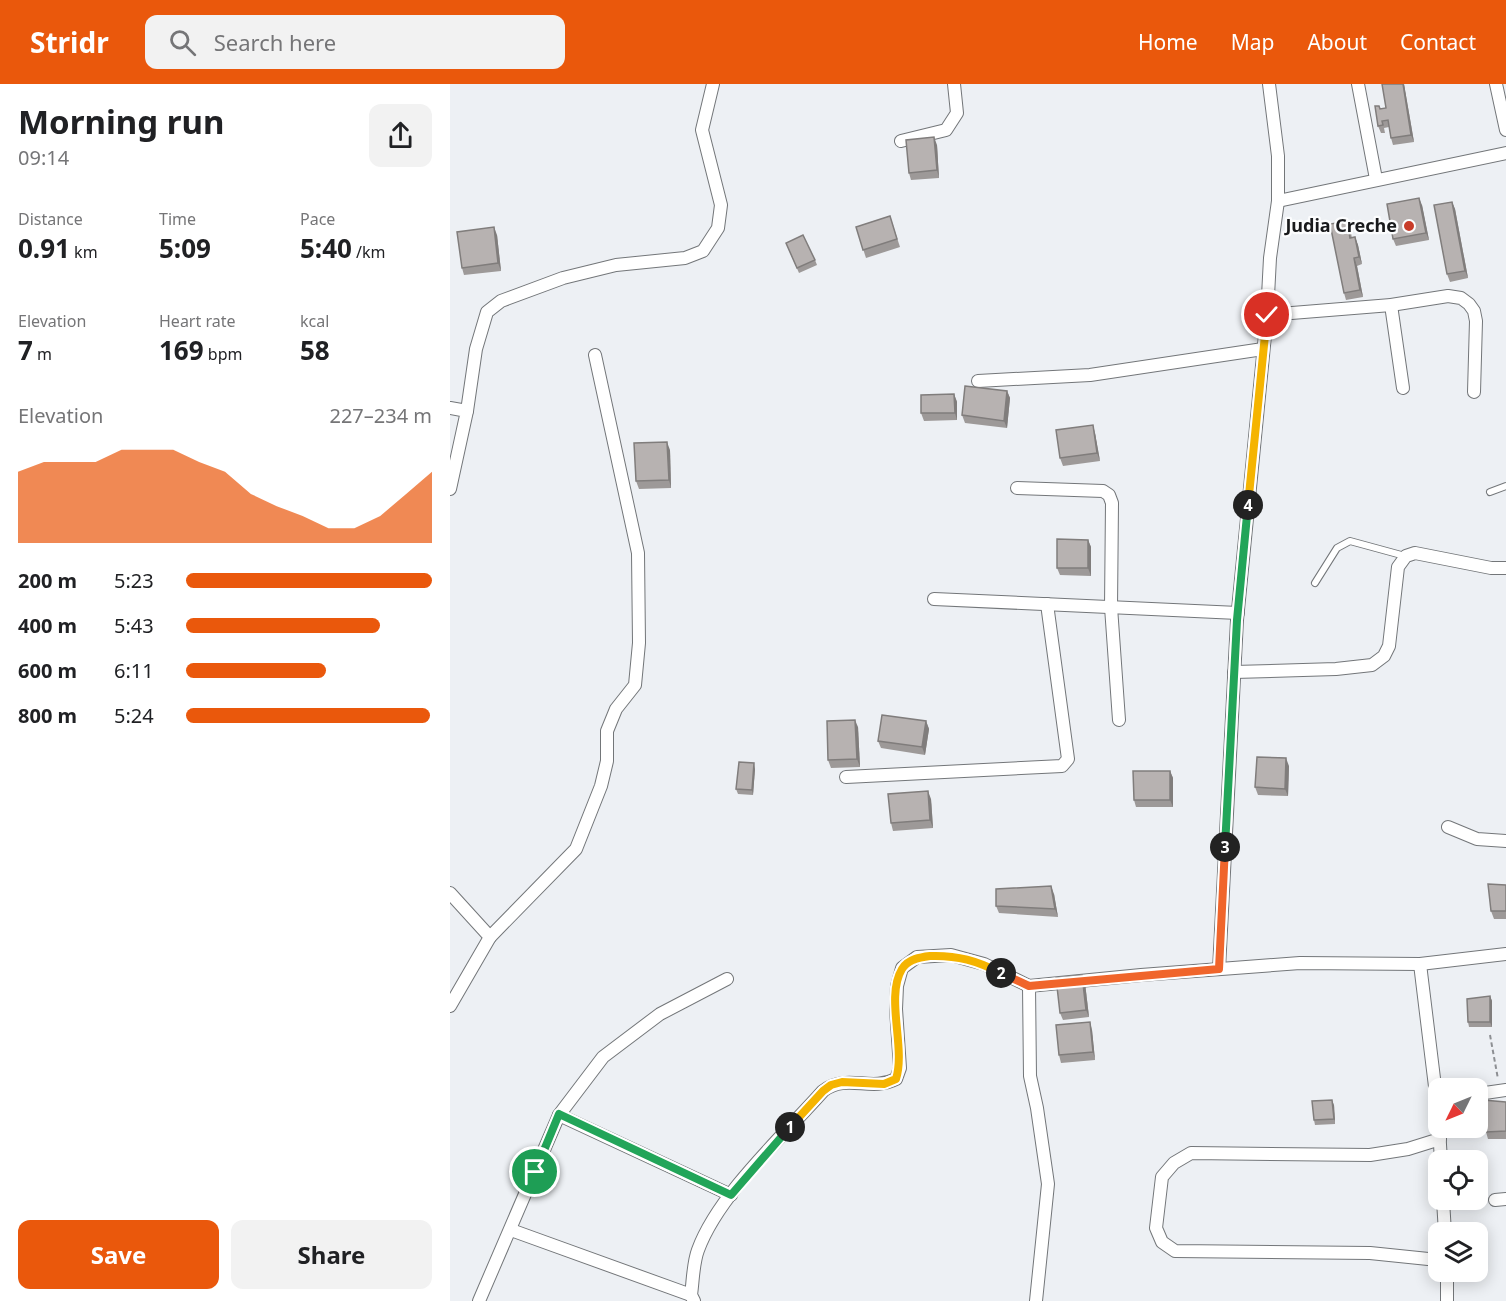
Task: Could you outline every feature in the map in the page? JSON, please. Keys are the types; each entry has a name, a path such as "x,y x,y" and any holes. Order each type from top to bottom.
{"street":[{"path":"450,489 467,411 476,349 487,312 501,301 563,278 616,265 685,258 703,251 718,228 721,205 702,130 713,84"},
{"path":"901,141 946,130 957,113 954,84"},
{"path":"1219,969 1238,613 1267,315 1270,258 1278,201 1278,156 1269,84"},
{"path":"1358,84 1376,179"},
{"path":"1496,84 1506,130"},
{"path":"1278,201 1506,153"},
{"path":"1267,315 1390,305 1448,296 1461,298 1474,311 1476,321 1474,392"},
{"path":"1390,305 1403,388"},
{"path":"978,381 1090,375 1263,349"},
{"path":"450,1005 490,937 576,849 601,786 608,761 607,731 616,709 636,685 639,642 638,553 595,354"},
{"path":"450,408 467,411"},
{"path":"1017,488 1103,491 1109,495 1112,503 1111,607 1119,720"},
{"path":"1234,672 1336,669 1372,665 1384,656 1389,646 1398,567 1406,556 1415,553 1491,568 1506,568"},
{"path":"934,599 1238,613"},
{"path":"846,777 1062,766 1068,759 1047,604"},
{"path":"1448,827 1477,839 1506,841"},
{"path":"450,893 490,937"},
{"path":"511,1230 692,1298 698,1250 719,1209 823,1091 831,1085 842,1082 884,1084 896,1079 900,1068 896,1009 897,986 902,968 917,957 951,955 984,964 1029,986 1300,963 1420,963 1506,954"},
{"path":"1420,963 1435,1078"},
{"path":"479,1301 559,1114 603,1057 660,1014 727,979"},
{"path":"1029,986 1030,1076 1048,1184 1036,1301"},
{"path":"1488,1093 1504,1091"},
{"path":"559,1114 731,1195"},
{"path":"1428,1259 1370,1253 1175,1251 1162,1242 1156,1228 1162,1177 1174,1163 1191,1153 1370,1155 1408,1149 1431,1138"},
{"path":"1447,1282 1447,1300"}],"lane":[{"path":"1490,492 1506,486"},
{"path":"1315,583 1336,548 1350,541 1406,556"}],"path":[{"path":"1490,1035 1496,1075 1504,1091"}],"building":[{"path":"1382,84 1403,84 1411,135 1391,138 1388,120 1382,121 1383,125 1378,126 1375,106 1379,106 1380,109 1386,108"},
{"path":"934,137 937,170 909,173 906,140"},
{"name":"Judia Creche","path":"1419,198 1426,233 1393,239 1387,204"},
{"path":"1452,202 1465,271 1447,274 1434,205"},
{"path":"890,216 897,239 863,250 856,227"},
{"path":"1347,221 1350,238 1355,237 1359,257 1354,258 1360,290 1344,293 1330,224"},
{"path":"494,227 498,263 462,268 457,232"},
{"path":"803,235 815,260 797,268 786,243"},
{"path":"965,386 1007,391 1004,421 962,415"},
{"path":"954,394 955,413 921,413 921,395"},
{"path":"1093,425 1097,453 1060,458 1056,430"},
{"path":"667,442 669,480 636,481 634,443"},
{"path":"1057,539 1088,540 1088,568 1057,568"},
{"path":"882,715 926,721 922,747 878,741"},
{"path":"855,720 857,759 828,760 827,721"},
{"path":"1257,757 1286,758 1285,789 1255,787"},
{"path":"739,762 754,763 752,790 736,789"},
{"path":"1133,771 1170,771 1170,800 1134,800"},
{"path":"928,791 930,820 891,823 888,794"},
{"path":"1488,884 1506,885 1506,911 1491,911"},
{"path":"1051,886 1055,909 996,906 996,889"},
{"path":"1082,975 1086,1010 1060,1013 1056,978"},
{"path":"1490,996 1490,1022 1468,1022 1467,999"},
{"path":"1090,1022 1093,1052 1059,1055 1056,1025"},
{"path":"1332,1100 1334,1119 1314,1120 1312,1101"},
{"path":"1488,1100 1506,1102 1506,1131 1488,1132"}],"place":[{"name":"Judia Creche","path":"1409,226"}],"route":[{"path":"535,1172 559,1114 731,1195 761,1159 831,1085 842,1082 884,1084 896,1079 900,1068 896,1009 897,986 902,968 917,957 951,955 984,964 1029,986 1219,969 1237,620 1267,315"}]}
